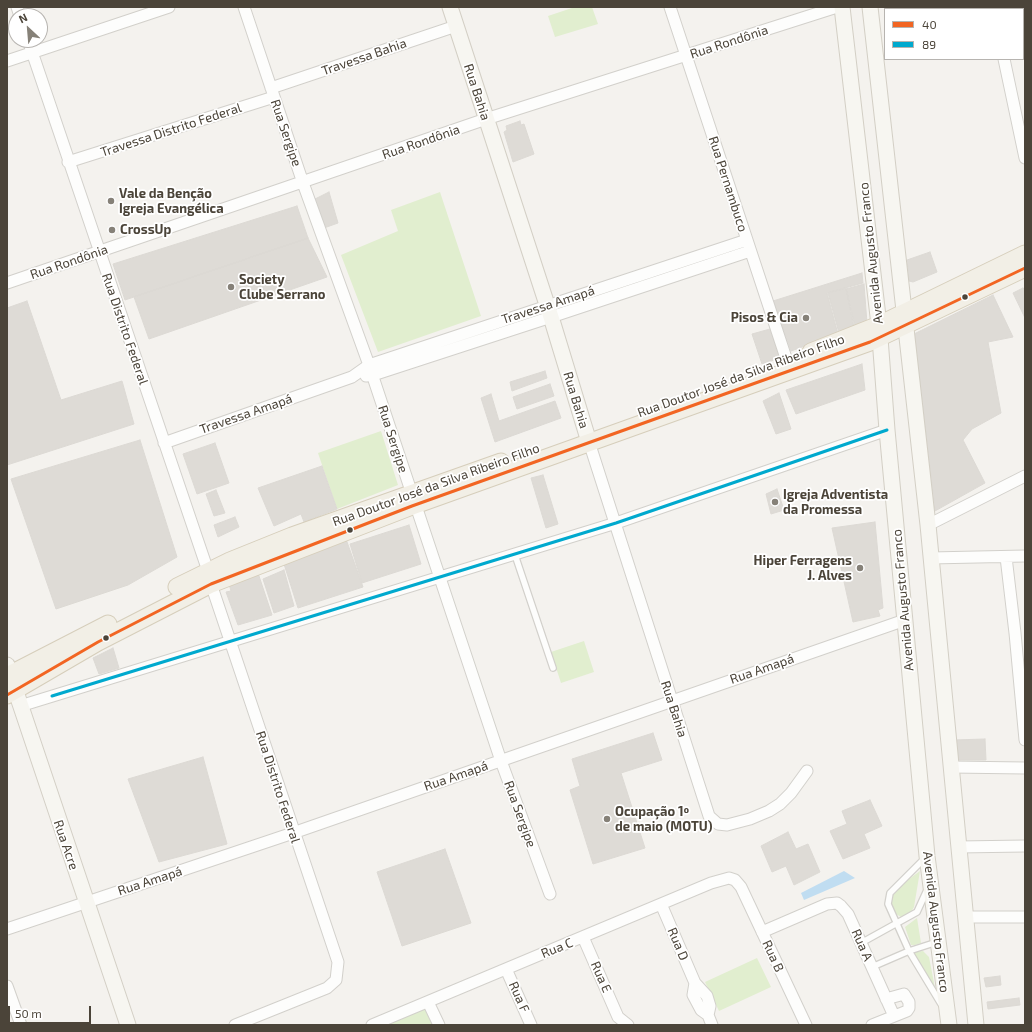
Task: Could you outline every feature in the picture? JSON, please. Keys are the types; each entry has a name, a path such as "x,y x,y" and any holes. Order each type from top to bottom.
{"main road":[{"name":"Rua Bahia","path":"450,7 549,311 587,437"},
{"name":"Avenida Augusto Franco","path":"842,7 879,332 927,856 949,1021"},
{"name":"Avenida Augusto Franco","path":"870,7 928,525 976,1025"},
{"path":"904,320 1025,254"},
{"path":"879,332 1025,268"},
{"name":"Rua Doutor José da Silva Ribeiro Filho","path":"587,437 787,361 879,332"},
{"name":"Rua Doutor José da Silva Ribeiro Filho","path":"11,684 210,577 413,499 879,332"},
{"name":"Rua Acre","path":"11,684 128,1025"}],"street":[{"path":"7,61 169,7"},
{"name":"Rua Sergipe","path":"244,7 303,183 371,370 438,577 501,760 550,894"},
{"name":"Rua Pernambuco","path":"670,7 787,361"},
{"name":"Rua Rondônia","path":"7,283 486,120 837,7"},
{"name":"Travessa Bahia","path":"272,93 456,26"},
{"name":"Rua Distrito Federal","path":"31,48 68,162 210,577 293,833 338,962 336,980 327,988 235,1025"},
{"path":"1004,60 1025,158"},
{"name":"Travessa Distrito Federal","path":"68,162 272,93"},
{"name":"Travessa Amapá","path":"164,443 352,376 549,311 746,240"},
{"name":"Travessa Amapá","path":"549,311 750,251"},
{"path":"11,684 230,641 616,523 887,430"},
{"name":"Rua Bahia","path":"587,437 616,523 671,701 709,816 718,824 727,824 750,819 769,811 780,804 791,793 807,771"},
{"path":"928,525 1025,476"},
{"path":"930,558 1025,556"},
{"path":"1006,557 1020,632 1025,740"},
{"name":"Rua Amapá","path":"7,929 293,833 905,620"},
{"path":"951,767 1025,768"},
{"path":"958,846 1025,846"},
{"name":"Rua C","path":"372,1025 722,879 729,878 735,880 741,887"},
{"name":"Rua B","path":"741,887 806,1025"},
{"name":"Rua A","path":"762,932 827,904 837,903 845,909 894,1016"},
{"name":"Rua D","path":"661,904 695,983 707,996 710,1006 710,1020"},
{"path":"965,917 1025,917"},
{"name":"Rua E","path":"583,937 618,1021 628,1025"},
{"name":"Rua F","path":"506,969 531,1025"},
{"path":"7,986 21,1025"},
{"path":"872,1025 906,1011 909,1008 908,999 906,996 901,994 886,999"},
{"path":"428,1002 439,1025"}],"lane":[{"path":"515,555 553,668"},
{"path":"927,856 890,894 888,904 909,951 934,991 949,1021"},
{"path":"861,943 897,925 917,912 923,901 930,880"},
{"path":"872,968 909,951 938,942"}],"green space":[{"path":"575,7 592,7 598,24 555,37 548,16"},
{"path":"440,192 481,316 378,352 341,255 398,231 391,210"},
{"path":"381,431 398,485 337,509 318,453"},
{"path":"584,641 594,672 561,683 551,652"},
{"path":"920,871 914,907 910,914 901,917 896,914 892,906 892,896 905,882"},
{"path":"917,918 921,943 911,945 905,927"},
{"path":"923,951 929,957 935,988 914,958 915,952"},
{"path":"757,958 771,987 719,1011 705,982"},
{"path":"425,1009 432,1025 385,1025"}],"water":[{"path":"844,871 855,878 804,900 801,893"}],"building":[{"path":"520,121 521,125 524,124 534,154 513,162 504,132 507,130 506,126"},
{"path":"329,192 338,223 324,228 315,199"},
{"path":"297,206 308,238 125,300 113,264"},
{"name":"Society Clube Serrano","path":"308,238 327,277 149,339 134,297"},
{"path":"930,252 937,272 913,282 909,281 907,260"},
{"name":"Pisos & Cia","path":"862,273 863,283 827,293 838,334 791,351 773,301"},
{"path":"864,284 867,323 855,327 846,289"},
{"path":"846,288 854,327 839,333 828,293"},
{"path":"1023,288 1025,290 1025,318 1013,293"},
{"path":"993,295 1013,337 988,342 1001,413 972,429 963,440 985,483 935,511 914,334"},
{"path":"27,301 61,400 122,381 134,424 7,465 7,308"},
{"path":"770,329 780,358 762,364 752,334"},
{"path":"862,364 865,390 796,414 786,390"},
{"path":"545,371 547,378 512,391 510,382"},
{"path":"550,384 554,396 517,409 513,397"},
{"path":"779,393 791,429 776,434 763,401"},
{"path":"491,394 499,421 555,401 561,418 495,442 481,398"},
{"path":"140,440 177,557 128,585 56,609 11,479"},
{"path":"215,443 229,483 197,494 183,454"},
{"path":"322,466 337,509 304,522 301,514 274,526 258,488"},
{"path":"543,475 558,524 546,528 531,478"},
{"name":"Igreja Adventista da Promessa","path":"777,489 784,510 771,514 766,494"},
{"path":"216,490 225,513 214,516 206,494"},
{"path":"235,517 239,527 218,537 214,525"},
{"name":"Hiper Ferragens J. Alves","path":"875,522 883,608 878,610 880,616 853,622 832,528"},
{"path":"409,525 421,564 362,583 350,544"},
{"path":"346,539 363,587 298,608 284,564"},
{"path":"284,570 294,606 274,613 263,579"},
{"path":"258,573 272,615 238,625 226,592 231,591 229,584"},
{"path":"113,648 119,668 99,674 93,658"},
{"name":"Ocupação 1º de maio (MOTU)","path":"653,733 662,760 621,773 645,848 593,864 570,790 580,786 572,759"},
{"path":"985,739 986,760 955,760 953,740"},
{"path":"203,757 227,844 159,862 128,779"},
{"path":"870,800 882,826 864,834 870,848 843,859 830,831 847,824 842,811"},
{"path":"788,832 796,849 808,844 820,872 794,885 786,866 772,872 761,846"},
{"path":"445,849 471,923 402,946 377,872"},
{"path":"1000,976 1001,985 986,987 984,978"},
{"path":"1019,998 1020,1005 988,1009 987,1002"}],"waterway":[{"path":"622,288 712,257"}],"transit line":[{"name":"40","path":"7,695 98,642 211,584 412,506 870,342 1025,268"},
{"name":"89","path":"52,696 616,523 887,430"}],"place":[{"name":"Vale da Benção Igreja Evangélica","path":"111,201"},
{"name":"CrossUp","path":"112,230"},
{"name":"Society Clube Serrano","path":"231,287"},
{"name":"Pisos & Cia","path":"806,318"},
{"name":"Igreja Adventista da Promessa","path":"775,502"},
{"name":"Hiper Ferragens J. Alves","path":"860,568"},
{"name":"Ocupação 1º de maio (MOTU)","path":"607,819"}]}
